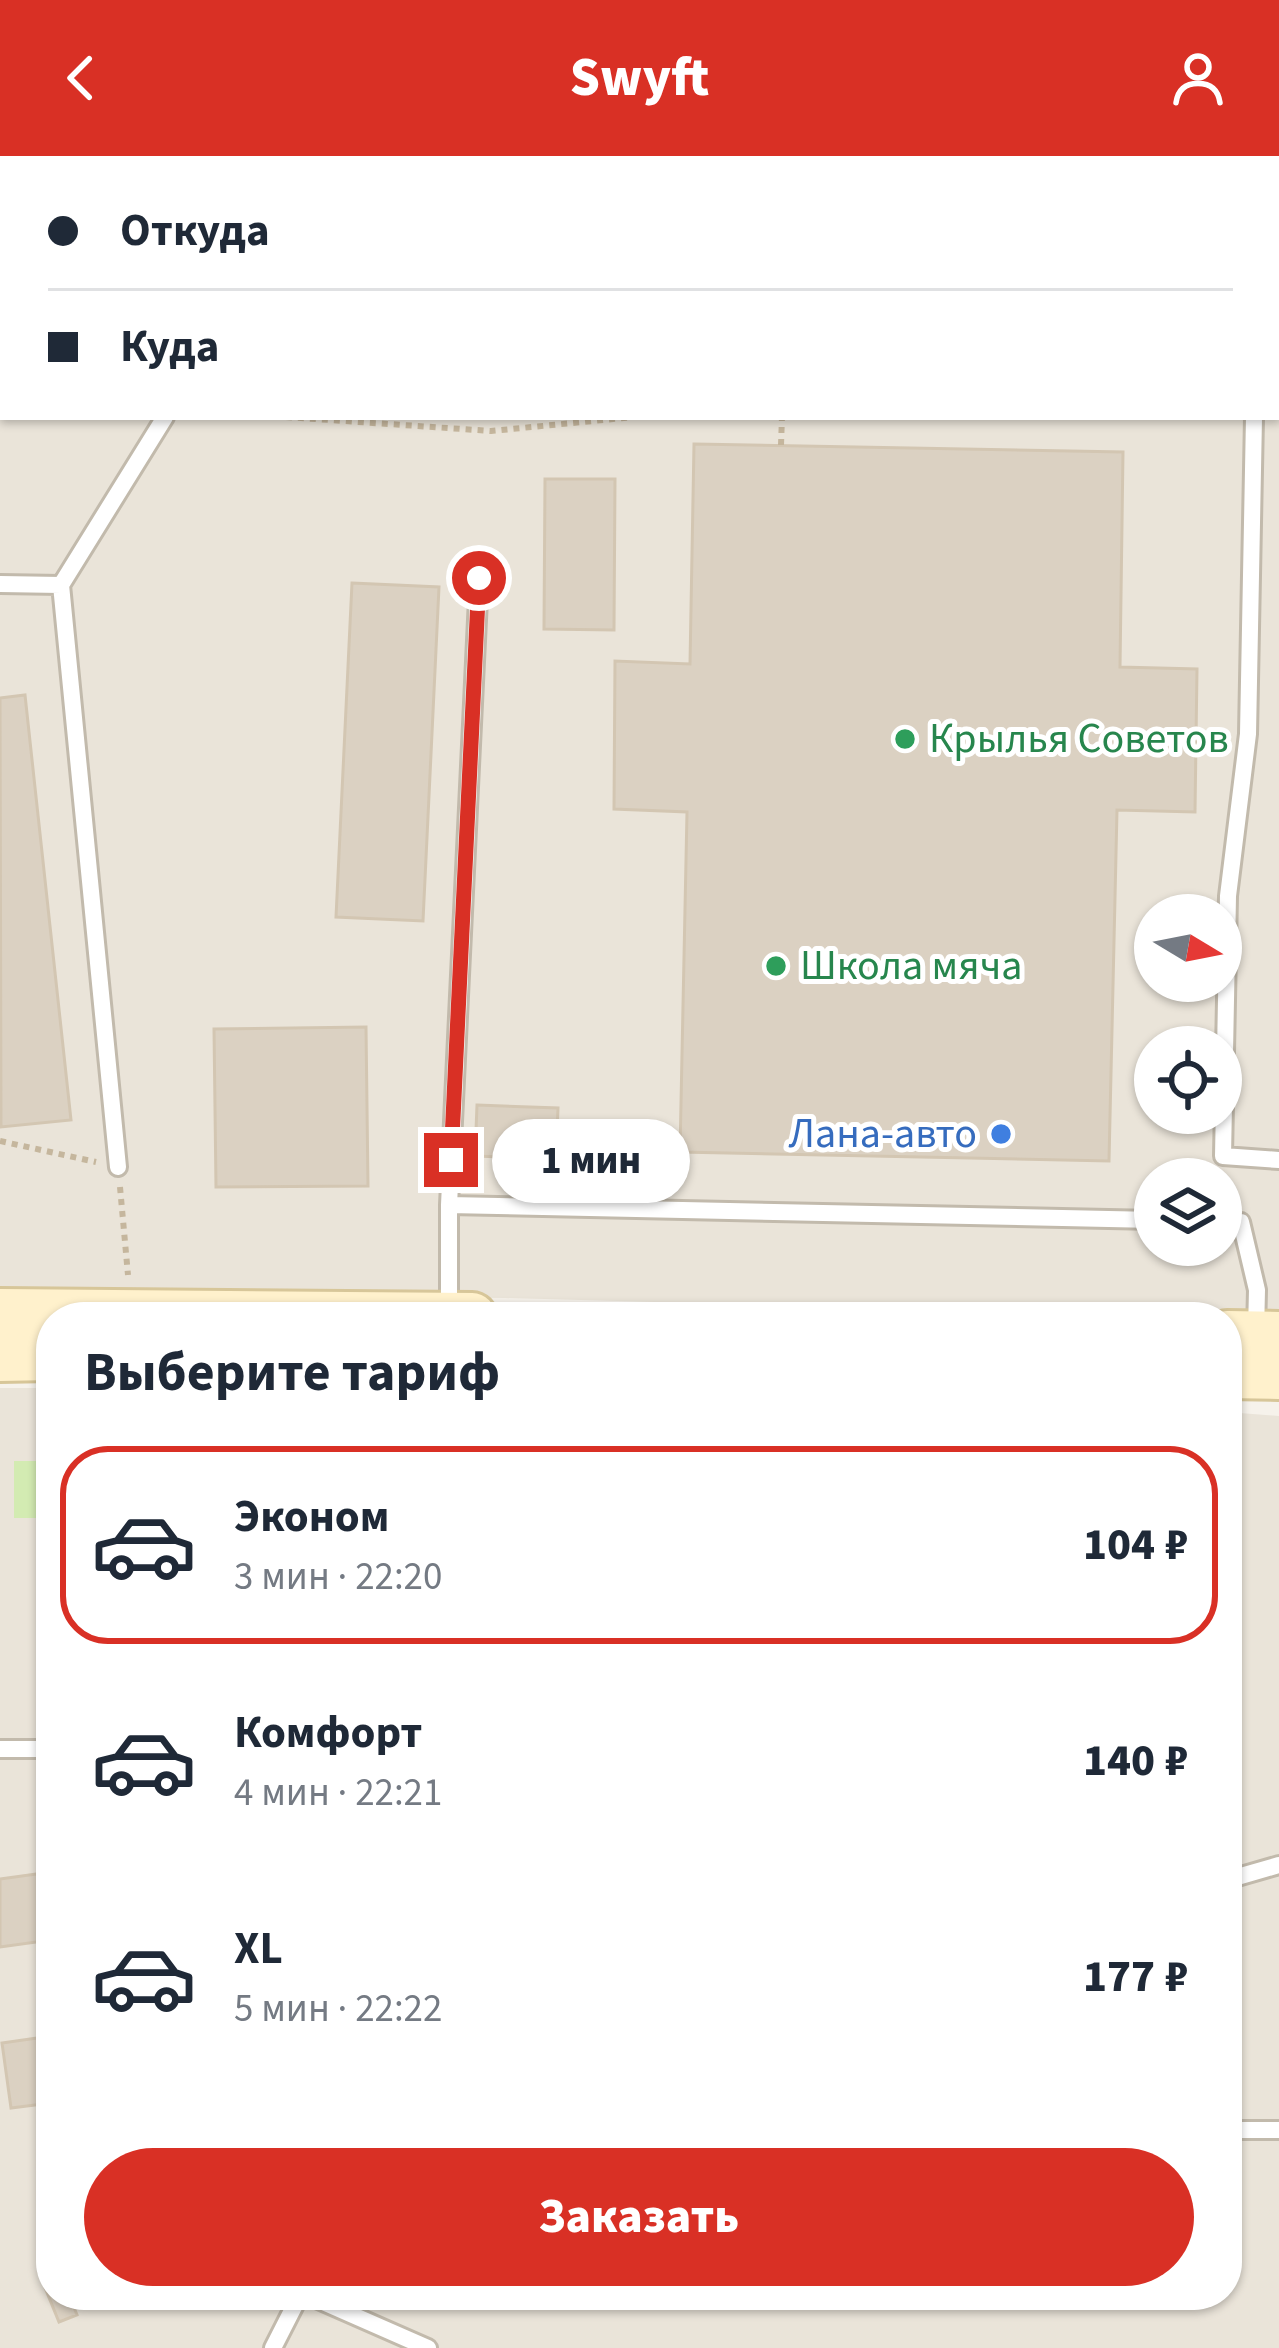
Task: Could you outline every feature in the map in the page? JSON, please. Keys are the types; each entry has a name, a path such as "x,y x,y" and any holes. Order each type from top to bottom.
{"street":[{"path":"0,1313 36,1313"},
{"path":"0,1357 36,1356"}],"lane":[{"path":"118,1167 61,585 163,420"},
{"path":"1254,420 1248,734 1228,896 1223,1156 1279,1160"},
{"path":"449,1302 448,1204 479,578"},
{"path":"0,584 61,585"},
{"path":"448,1204 1134,1220"},
{"path":"1242,1230 1257,1290 1260,1346"},
{"path":"0,1749 36,1749"},
{"path":"1242,1875 1279,1864"},
{"path":"1242,2130 1279,2131"},
{"path":"273,2348 295,2310"},
{"path":"339,2310 428,2348"}],"path":[{"path":"330,420 490,431 603,420"},
{"path":"782,420 782,445"},
{"path":"0,1141 118,1167 129,1279"}],"shaded area":[{"path":"0,420 1279,420 1279,1319 1242,1318 1242,1302 652,1302 0,1293"},
{"path":"0,1388 36,1388 36,2310 1242,2310 1242,1413 1279,1416 1279,2348 0,2348"}],"green space":[{"path":"14,1461 36,1461 36,1518 14,1518"}],"building":[{"name":"Крылья Советов","path":"694,444 1123,452 1120,667 1197,669 1195,812 1117,810 1109,1161 680,1152 687,812 614,809 615,661 690,664"},
{"path":"545,479 615,479 614,630 544,629"},
{"path":"352,583 439,587 423,921 336,917"},
{"path":"25,695 71,1120 1,1127 0,698"},
{"path":"366,1027 368,1186 216,1187 214,1029"},
{"path":"477,1105 558,1108 556,1159 475,1156"},
{"path":"36,1874 36,1942 0,1947 0,1879"},
{"path":"36,2038 36,2105 11,2108 2,2043"},
{"path":"54,2310 75,2310 77,2315 59,2322"}],"place":[{"name":"Крылья Советов","path":"905,739"},
{"name":"Школа мяча","path":"776,966"},
{"name":"Лана-авто","path":"1001,1134"}],"route":[{"path":"451,1160 479,578"}]}
